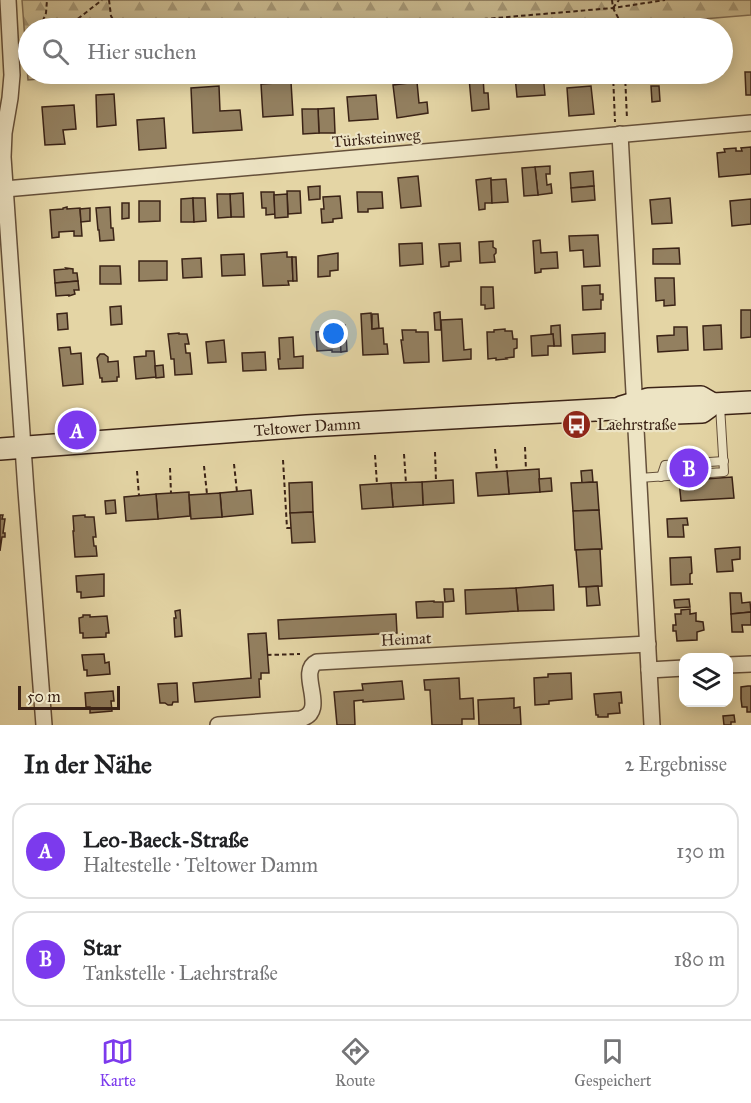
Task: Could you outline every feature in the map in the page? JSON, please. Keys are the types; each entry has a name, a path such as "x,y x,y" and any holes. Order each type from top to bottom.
{"main road":[{"name":"Teltower Damm","path":"0,449 307,426 628,408 648,399 701,396 716,404 751,402"}],"street":[{"path":"8,0 12,75 10,98 2,133 1,157 44,725"},
{"name":"Türksteinweg","path":"5,189 621,127 751,123"},
{"path":"621,127 628,408 639,478 652,725"},
{"name":"Heimat","path":"218,725 309,720 313,707 310,674 311,667 317,662 648,644"},
{"path":"733,665 751,664"},
{"path":"649,670 679,668"}],"lane":[{"path":"639,478 661,477 665,465 724,461 716,404"}],"path":[{"path":"44,18 47,0"},
{"path":"79,18 102,0"},
{"path":"109,0 112,18"},
{"path":"612,0 617,18"},
{"path":"613,8 619,0"},
{"path":"496,18 613,8 665,0"},
{"path":"615,84 621,127"},
{"path":"621,127 623,84"},
{"path":"525,447 526,470"},
{"path":"495,449 497,471"},
{"path":"435,452 436,481"},
{"path":"404,454 406,483"},
{"path":"375,455 377,484"},
{"path":"283,460 287,528 291,528"},
{"path":"234,464 237,492"},
{"path":"204,466 207,494"},
{"path":"170,468 171,493"},
{"path":"137,471 139,495"},
{"path":"285,498 290,498"},
{"path":"267,655 300,654"}],"green space":[{"path":"22,0 751,0 751,15 715,18 23,18"}],"building":[{"path":"745,72 751,72 751,95 746,95"},
{"path":"261,84 291,84 293,115 263,117"},
{"path":"417,84 419,103 427,102 428,113 397,118 393,85"},
{"path":"470,84 483,84 484,93 488,93 489,109 472,111"},
{"path":"516,84 544,84 545,95 517,97"},
{"path":"219,86 220,111 240,110 242,130 193,133 191,88"},
{"path":"591,86 594,114 569,116 567,88"},
{"path":"651,86 659,86 660,101 652,102"},
{"path":"114,94 116,125 97,127 96,95"},
{"path":"376,95 378,119 349,121 347,97"},
{"path":"74,105 76,129 63,130 65,144 45,145 42,107"},
{"path":"334,108 335,133 319,133 318,109"},
{"path":"302,109 318,109 319,133 303,134"},
{"path":"164,118 166,148 139,150 137,120"},
{"path":"751,147 751,174 719,177 717,153 725,152 724,149 736,148 736,151 742,151 741,148"},
{"path":"550,166 550,174 546,174 547,185 551,184 552,193 538,195 535,167"},
{"path":"535,167 538,195 524,196 522,168"},
{"path":"593,171 594,186 571,188 570,173"},
{"path":"418,176 421,206 401,208 398,178"},
{"path":"491,178 492,203 485,203 485,209 479,210 476,180"},
{"path":"506,179 508,202 492,203 491,180"},
{"path":"320,186 320,199 309,200 308,187"},
{"path":"594,186 595,200 572,202 571,188"},
{"path":"287,191 300,191 301,213 288,214"},
{"path":"261,192 274,192 275,214 266,215 266,208 262,208"},
{"path":"357,192 382,192 383,208 358,212"},
{"path":"243,193 244,217 231,217 230,194"},
{"path":"217,194 230,194 231,217 218,218"},
{"path":"287,194 288,217 275,218 274,195"},
{"path":"340,196 342,218 322,223 323,197"},
{"path":"193,198 194,222 181,222 181,199"},
{"path":"193,198 205,198 206,221 194,222"},
{"path":"670,198 672,223 652,224 650,200"},
{"path":"751,199 751,224 732,226 730,201"},
{"path":"139,201 160,201 160,221 139,222"},
{"path":"122,203 129,203 129,218 122,219"},
{"path":"67,207 67,209 80,208 82,236 74,236 74,231 59,232 59,237 52,238 50,210"},
{"path":"110,207 114,240 100,241 96,208"},
{"path":"90,208 90,221 81,222 80,209"},
{"path":"598,235 600,266 584,267 583,250 570,251 569,236"},
{"path":"540,240 541,253 557,252 558,268 541,269 541,272 535,273 533,241"},
{"path":"493,241 493,247 496,249 495,262 480,263 479,242"},
{"path":"422,243 423,264 400,266 399,244"},
{"path":"460,243 461,261 449,262 449,266 441,267 439,244"},
{"path":"679,248 680,264 653,264 653,249"},
{"path":"287,252 287,257 292,257 293,281 288,281 289,285 263,286 261,254"},
{"path":"338,253 338,270 330,271 330,276 318,277 318,256"},
{"path":"244,254 245,275 222,276 221,255"},
{"path":"292,257 296,257 297,281 293,281"},
{"path":"201,258 202,277 183,278 182,259"},
{"path":"139,261 167,261 167,280 139,281"},
{"path":"100,266 120,266 121,284 100,284"},
{"path":"73,269 73,273 77,273 78,281 55,283 54,270"},
{"path":"655,278 674,278 675,305 664,306 664,300 656,301"},
{"path":"78,281 79,290 74,290 75,294 56,296 55,283"},
{"path":"600,285 600,294 603,294 601,309 583,310 582,286"},
{"path":"481,287 493,287 494,308 485,309 485,305 481,305"},
{"path":"121,306 122,324 111,325 110,307"},
{"path":"741,310 751,310 751,337 741,338"},
{"path":"440,312 441,330 435,330 434,313"},
{"path":"67,313 68,329 58,330 57,314"},
{"path":"371,313 372,329 383,328 384,344 387,344 388,354 363,355 361,314"},
{"path":"372,314 378,314 379,328 372,329"},
{"path":"462,319 464,350 471,349 471,359 443,361 441,320"},
{"path":"345,325 346,334 340,335 341,352 317,351 316,332 331,331 330,326"},
{"path":"560,325 561,346 554,346 551,326"},
{"path":"721,325 722,349 704,350 703,326"},
{"path":"674,327 687,327 688,350 658,352 657,336 674,335"},
{"path":"505,329 505,331 512,331 513,339 517,339 514,357 488,359 487,332"},
{"path":"402,330 428,332 429,362 404,363"},
{"path":"605,333 605,352 573,354 572,335"},
{"path":"168,334 187,334 189,344 185,344 186,353 190,353 192,374 175,375"},
{"path":"346,334 347,351 341,352 340,335"},
{"path":"553,334 554,346 548,346 548,355 532,356 531,336"},
{"path":"293,337 294,357 303,356 303,368 279,369 279,338"},
{"path":"224,340 226,362 208,363 206,342"},
{"path":"70,347 71,354 81,353 83,384 63,386 59,348"},
{"path":"146,351 154,351 156,377 136,379 134,357 146,356"},
{"path":"265,352 266,370 243,371 242,353"},
{"path":"100,354 108,357 108,362 118,361 117,381 102,382 97,358"},
{"path":"163,365 164,377 156,378 155,366"},
{"path":"705,460 706,474 687,475 687,480 679,481 679,476 675,476 674,462"},
{"path":"539,469 540,492 509,494 507,471"},
{"path":"592,470 593,482 582,483 581,471"},
{"path":"507,471 509,494 478,496 476,473"},
{"path":"732,477 734,498 681,501 679,481"},
{"path":"551,478 552,491 540,492 539,479"},
{"path":"453,480 454,503 423,505 422,482"},
{"path":"312,482 313,512 290,513 289,483"},
{"path":"422,482 423,505 393,507 391,483"},
{"path":"597,482 599,510 573,511 571,483"},
{"path":"391,483 393,507 362,509 360,485"},
{"path":"251,490 253,514 222,517 220,493"},
{"path":"189,492 190,516 158,519 156,494"},
{"path":"220,493 222,517 191,519 189,495"},
{"path":"156,494 158,519 126,521 124,497"},
{"path":"115,500 116,513 106,514 105,501"},
{"path":"599,510 602,549 575,550 573,511"},
{"path":"313,512 315,542 292,543 290,513"},
{"path":"0,515 3,515 2,519 5,519 3,533 5,537 2,537 0,551"},
{"path":"85,515 85,517 94,517 96,537 93,537 97,556 75,557 73,516"},
{"path":"687,518 688,525 683,525 684,537 668,537 667,519"},
{"path":"740,547 740,559 732,560 733,571 717,572 715,549"},
{"path":"600,549 602,586 579,587 576,550"},
{"path":"691,557 690,584 693,584 671,585 670,558"},
{"path":"104,574 104,596 81,598 81,592 77,592 76,576"},
{"path":"553,585 554,610 518,611 516,588"},
{"path":"598,586 600,605 587,606 586,587"},
{"path":"516,588 518,611 466,614 465,590"},
{"path":"444,589 453,589 454,601 445,602"},
{"path":"730,593 741,593 742,603 750,602 751,612 731,614"},
{"path":"689,599 690,607 675,608 674,600"},
{"path":"416,602 443,602 443,617 417,618"},
{"path":"690,609 690,614 696,613 696,621 703,622 704,630 697,632 697,640 677,641 676,631 673,631 673,625 676,625 675,614 681,614 681,610"},
{"path":"180,610 182,636 175,637 175,611"},
{"path":"751,612 751,625 742,625 743,632 732,632 731,614"},
{"path":"396,614 397,633 279,639 278,620"},
{"path":"83,615 107,616 109,633 106,633 106,637 83,638 83,633 80,633 79,618"},
{"path":"266,633 269,673 261,673 260,697 195,702 193,683 251,678 248,634"},
{"path":"104,654 105,663 109,662 110,674 87,676 82,655"},
{"path":"571,673 572,699 535,705 534,678 548,677 548,674"},
{"path":"459,678 460,699 473,698 474,719 462,719 462,725 432,725 430,690 425,690 424,680"},
{"path":"402,681 404,699 354,701 355,725 337,725 334,692 363,690 362,684"},
{"path":"177,683 178,702 173,702 172,705 160,703 158,684"},
{"path":"751,686 751,712 747,712 747,707 742,707 741,687"},
{"path":"113,691 112,711 90,713 90,707 86,707 85,693"},
{"path":"621,692 620,713 608,714 608,717 596,715 594,694"},
{"path":"514,698 514,708 520,707 521,725 479,725 478,700"},
{"path":"734,715 735,722 731,722 731,725 724,725 723,716"}],"place":[{"name":"Laehrstraße","path":"576,424"},
{"name":"Leo-Baeck-Straße","path":"77,430"},
{"name":"Star","path":"689,468"}]}
